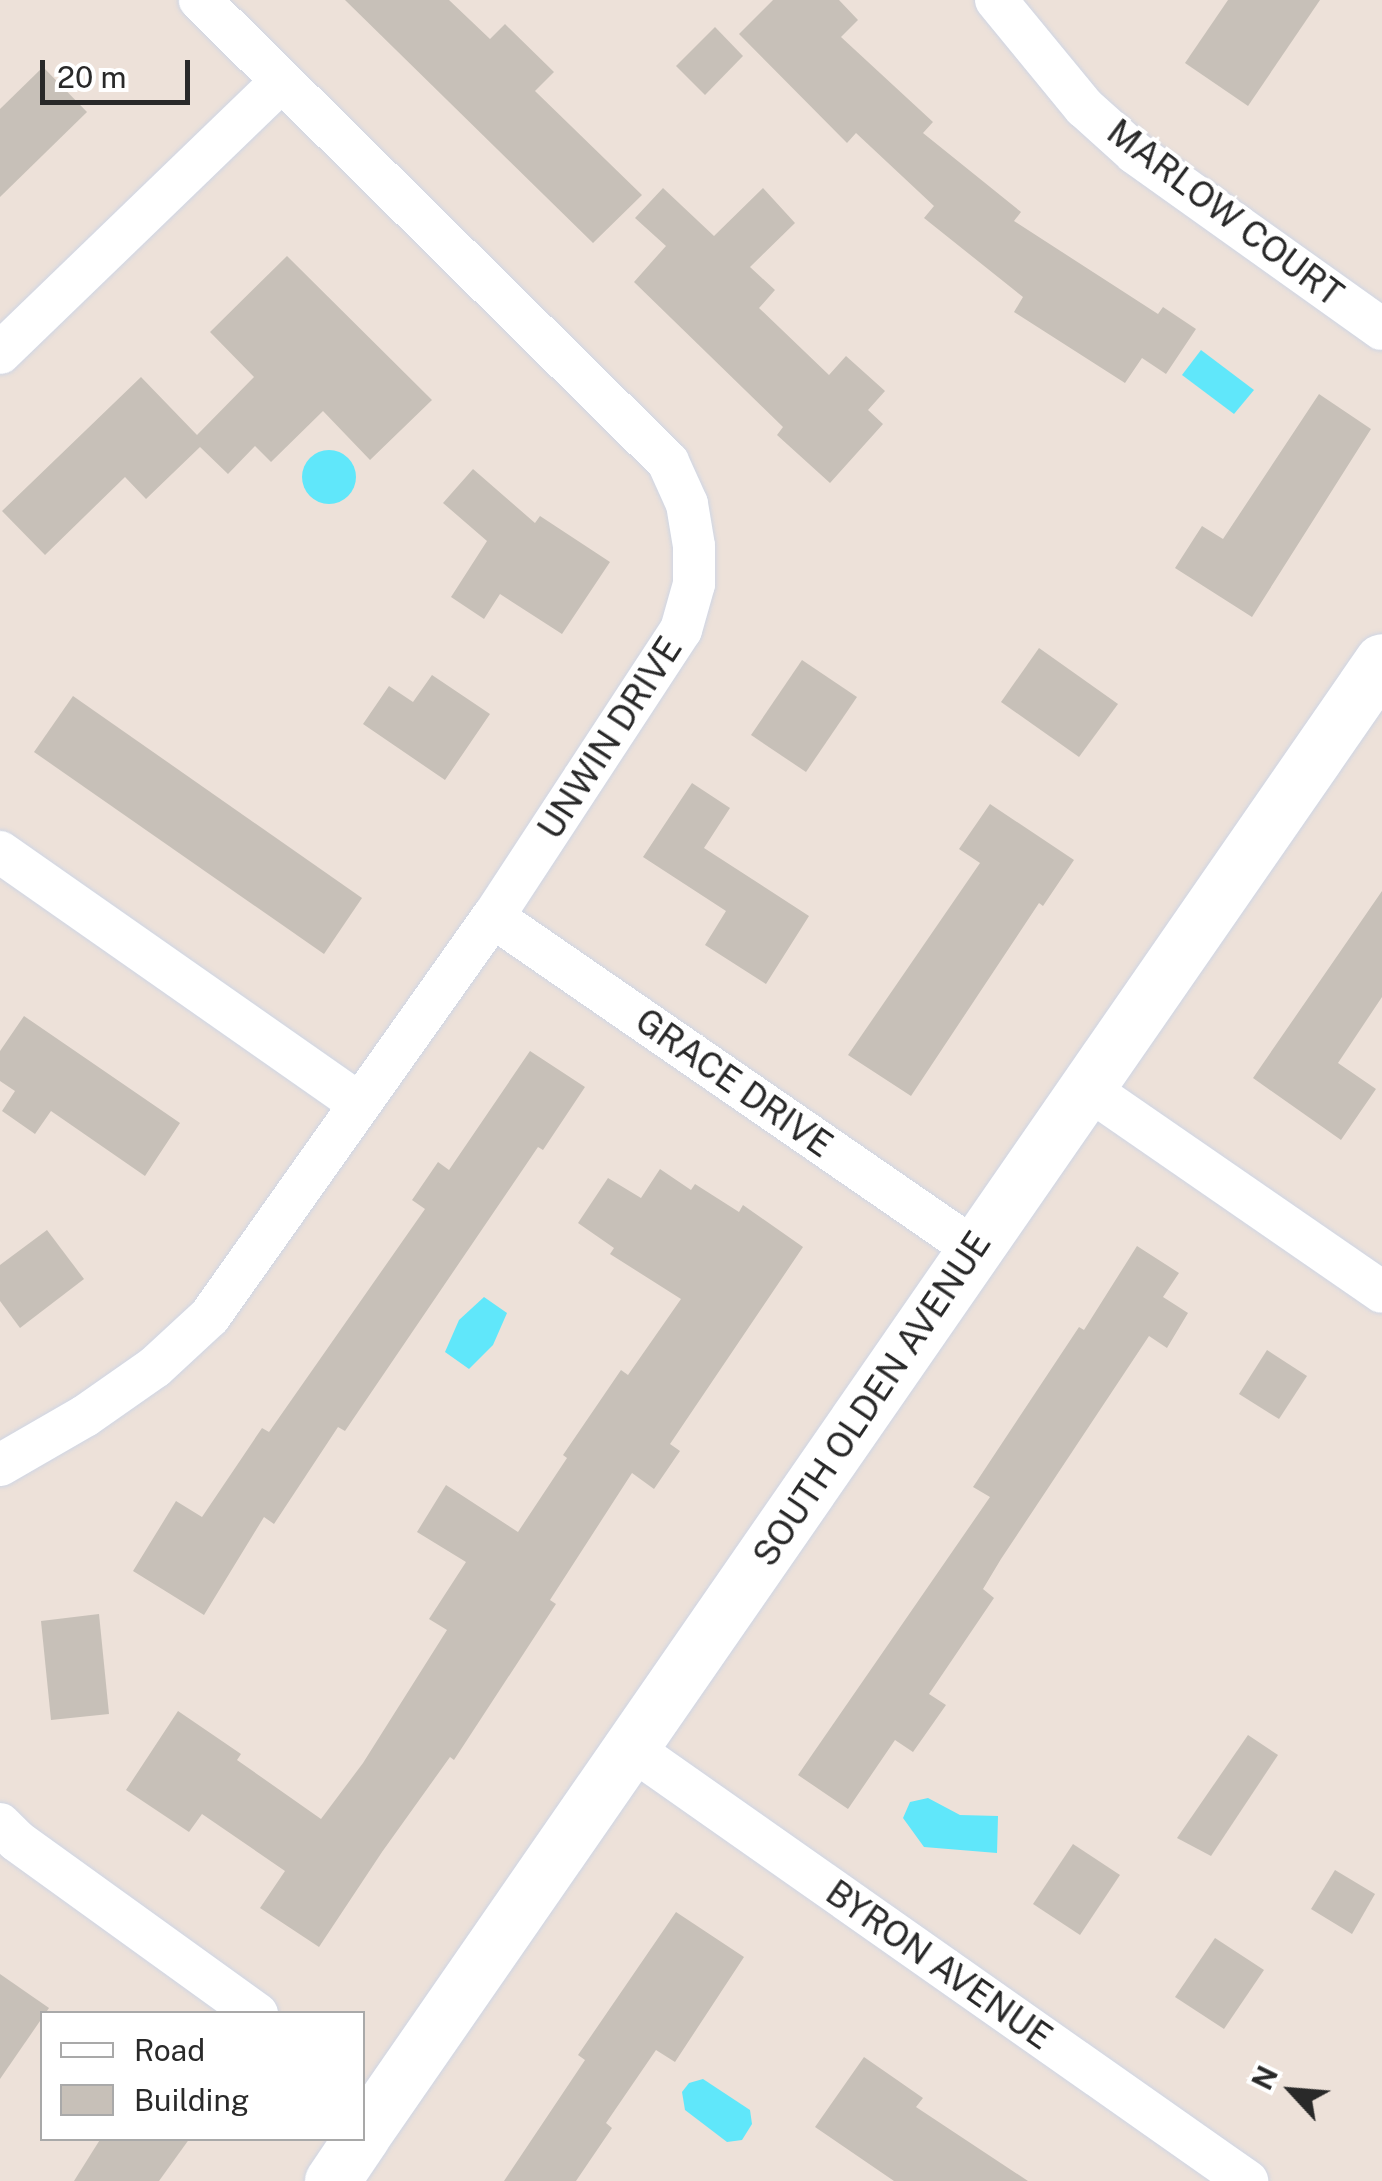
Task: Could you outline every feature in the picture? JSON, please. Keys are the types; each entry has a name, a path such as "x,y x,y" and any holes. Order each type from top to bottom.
{"main road":[{"name":"SOUTH OLDEN AVENUE","path":"368,2117 632,1749 1382,662"},
{"name":"SOUTH OLDEN AVENUE","path":"332,2181 354,2141"}],"street":[{"name":"UNWIN DRIVE","path":"0,1465 114,1397 155,1367 210,1316 493,917 681,630 694,584 694,546 687,504 668,462 200,0"},
{"name":"MARLOW COURT","path":"996,0 1084,107 1135,153 1382,329"},
{"path":"0,353 281,82"},
{"path":"0,852 359,1103"},
{"name":"GRACE DRIVE","path":"493,917 974,1250"},
{"path":"1088,1089 1382,1292"},
{"name":"BYRON AVENUE","path":"632,1749 1247,2181"},
{"path":"0,1824 17,1841 253,2011"}],"water":[{"path":"1201,350 1254,390 1234,414 1182,375"},
{"path":"329,450 348,458 356,477 348,496 329,504 310,496 302,477 310,458"},
{"path":"484,1297 507,1313 493,1345 469,1369 445,1352 459,1320"},
{"path":"928,1798 960,1815 998,1816 997,1853 924,1847 903,1818 910,1802"},
{"path":"703,2079 750,2110 752,2124 742,2140 727,2142 685,2110 682,2092 689,2083"}],"building":[{"path":"345,0 449,0 490,39 505,24 554,72 535,91 642,195 593,243"},
{"path":"773,0 839,0 858,20 841,37 933,122 923,133 1021,212 1014,221 1158,314 1163,307 1196,329 1166,374 1142,358 1125,383 1014,312 1023,297 924,218 934,206 856,133 847,143 739,34"},
{"path":"1228,0 1320,0 1248,106 1185,63"},
{"path":"715,27 743,56 705,95 676,66"},
{"path":"43,67 87,112 0,197 0,109"},
{"path":"663,188 714,236 763,188 795,223 750,267 775,290 759,308 829,375 846,356 885,391 868,410 883,424 830,483 777,435 783,427 634,282 666,246 635,218"},
{"path":"287,256 432,400 370,460 323,411 271,462 255,446 228,474 200,447 146,499 125,477 45,555 2,511 141,377 197,435 254,377 210,332"},
{"path":"1319,394 1371,429 1252,617 1175,568 1202,526 1223,539"},
{"path":"473,469 535,523 540,516 610,562 562,634 500,594 484,619 451,597 487,541 443,503"},
{"path":"1039,648 1118,704 1079,757 1001,702"},
{"path":"802,660 857,697 806,772 751,735"},
{"path":"432,675 490,714 445,780 363,724 389,686 413,702"},
{"path":"73,696 362,898 324,954 34,752"},
{"path":"692,783 730,808 704,848 809,916 766,984 705,945 726,911 643,857"},
{"path":"990,804 1074,860 1043,906 1039,903 911,1096 848,1055 980,863 959,849"},
{"path":"1382,891 1382,997 1338,1063 1376,1089 1341,1140 1253,1078"},
{"path":"24,1016 180,1123 145,1176 51,1111 35,1134 2,1111 15,1091 0,1081 0,1051"},
{"path":"530,1051 585,1087 543,1150 538,1147 345,1431 338,1427 274,1524 264,1517 204,1615 133,1571 176,1501 202,1517 262,1428 269,1432 425,1209 412,1200 438,1162 449,1170"},
{"path":"660,1169 691,1190 695,1184 739,1212 743,1205 803,1247 670,1444 680,1451 654,1489 632,1473 550,1600 556,1604 454,1760 450,1757 319,1947 260,1908 285,1871 202,1814 189,1832 126,1790 178,1711 241,1754 237,1760 321,1819 363,1763 447,1630 429,1619 466,1562 417,1532 446,1485 518,1532 567,1458 563,1455 621,1370 628,1375 681,1299 610,1254 614,1248 578,1223 608,1178 641,1198"},
{"path":"47,1230 84,1279 20,1328 0,1301 0,1265"},
{"path":"1137,1246 1179,1273 1163,1297 1188,1313 1167,1348 1149,1336 1001,1559 983,1589 994,1598 929,1694 946,1705 913,1752 895,1740 848,1809 798,1775 990,1497 973,1487 1079,1327 1084,1330"},
{"path":"1267,1350 1307,1376 1279,1419 1239,1394"},
{"path":"99,1614 109,1714 51,1720 41,1621"},
{"path":"1248,1735 1278,1755 1211,1856 1177,1838"},
{"path":"1073,1844 1120,1875 1080,1935 1033,1904"},
{"path":"1335,1870 1375,1894 1352,1934 1311,1909"},
{"path":"676,1912 744,1957 675,2062 656,2050 606,2123 612,2128 576,2181 504,2181 585,2060 578,2055"},
{"path":"1215,1938 1264,1970 1224,2029 1175,1997"},
{"path":"0,1974 49,2008 40,2011 40,2021 0,2079"},
{"path":"864,2057 923,2098 916,2107 1028,2181 894,2181 815,2127"},
{"path":"99,2141 188,2141 159,2181 74,2181"}]}
